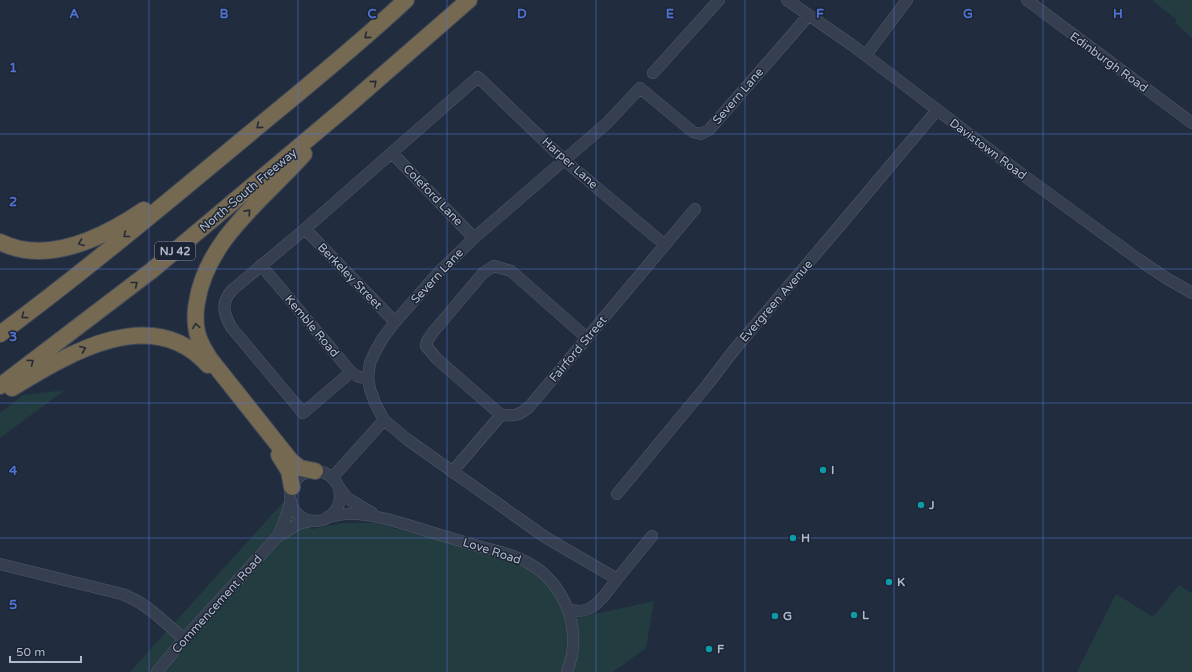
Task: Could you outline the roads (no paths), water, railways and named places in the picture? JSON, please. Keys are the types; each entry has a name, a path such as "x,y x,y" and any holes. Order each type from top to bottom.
{"highway":[{"path":"0,334 57,292 222,157 373,31 406,0"},
{"name":"North-South Freeway","path":"0,386 151,271 345,108 469,0"},
{"path":"315,471 300,468 291,461 210,359 202,346 197,332 195,314 199,288 219,246 248,212 296,163 345,108"},
{"path":"0,242 15,247 35,250 50,250 76,246 97,237 135,216 222,157"},
{"path":"0,395 54,363 91,346 118,338 144,335 161,336 188,347 199,355 207,364 283,461 289,471 291,494"}],"street":[{"path":"653,73 719,0"},
{"name":"Davistown Road","path":"787,0 866,55 1022,175 1138,259 1192,293"},
{"path":"866,55 907,0"},
{"name":"Edinburgh Road","path":"1026,0 1192,123"},
{"name":"Severn Lane","path":"617,579 545,537 452,472 408,440 384,420 370,389 368,378 370,363 374,352 395,322 438,273 474,238 606,124 640,88 693,132 701,134 709,130 809,15"},
{"name":"Harper Lane","path":"392,153 478,77 564,160 665,245"},
{"name":"Evergreen Avenue","path":"617,494 708,384 734,350 937,110"},
{"path":"368,378 356,376 351,372 303,413 231,327 226,317 224,307 226,297 232,290 392,153"},
{"name":"Coleford Lane","path":"392,153 474,238"},
{"name":"Fairford Street","path":"501,415 514,416 529,407 695,209"},
{"name":"Berkeley Street","path":"305,229 395,322"},
{"name":"Kemble Road","path":"261,265 351,372"},
{"path":"452,472 501,415 437,359 426,346 427,341 434,331 483,273 494,266 511,271 588,338"},
{"path":"334,481 384,420"},
{"path":"315,471 325,474 334,481 339,490 339,501 335,511 328,517 320,520 311,521 299,516 293,508 291,494 295,481 306,473 315,471"},
{"name":"Love Road","path":"334,481 347,498 380,518"},
{"name":"Commencement Road","path":"278,536 284,522 291,494"},
{"name":"Love Road","path":"328,517 351,513 380,518 504,553 529,563 554,584 569,610 573,644 567,672"},
{"name":"Commencement Road","path":"157,672 184,639 278,536 298,524 311,521"},
{"path":"569,610 581,611 589,609 600,600 652,536"},
{"path":"0,564 132,597 141,602 184,639"}],"place":[{"name":"I","path":"823,470"},
{"name":"J","path":"921,505"},
{"name":"H","path":"793,538"},
{"name":"K","path":"889,582"},
{"name":"L","path":"854,615"},
{"name":"G","path":"775,616"},
{"name":"F","path":"709,649"}]}
